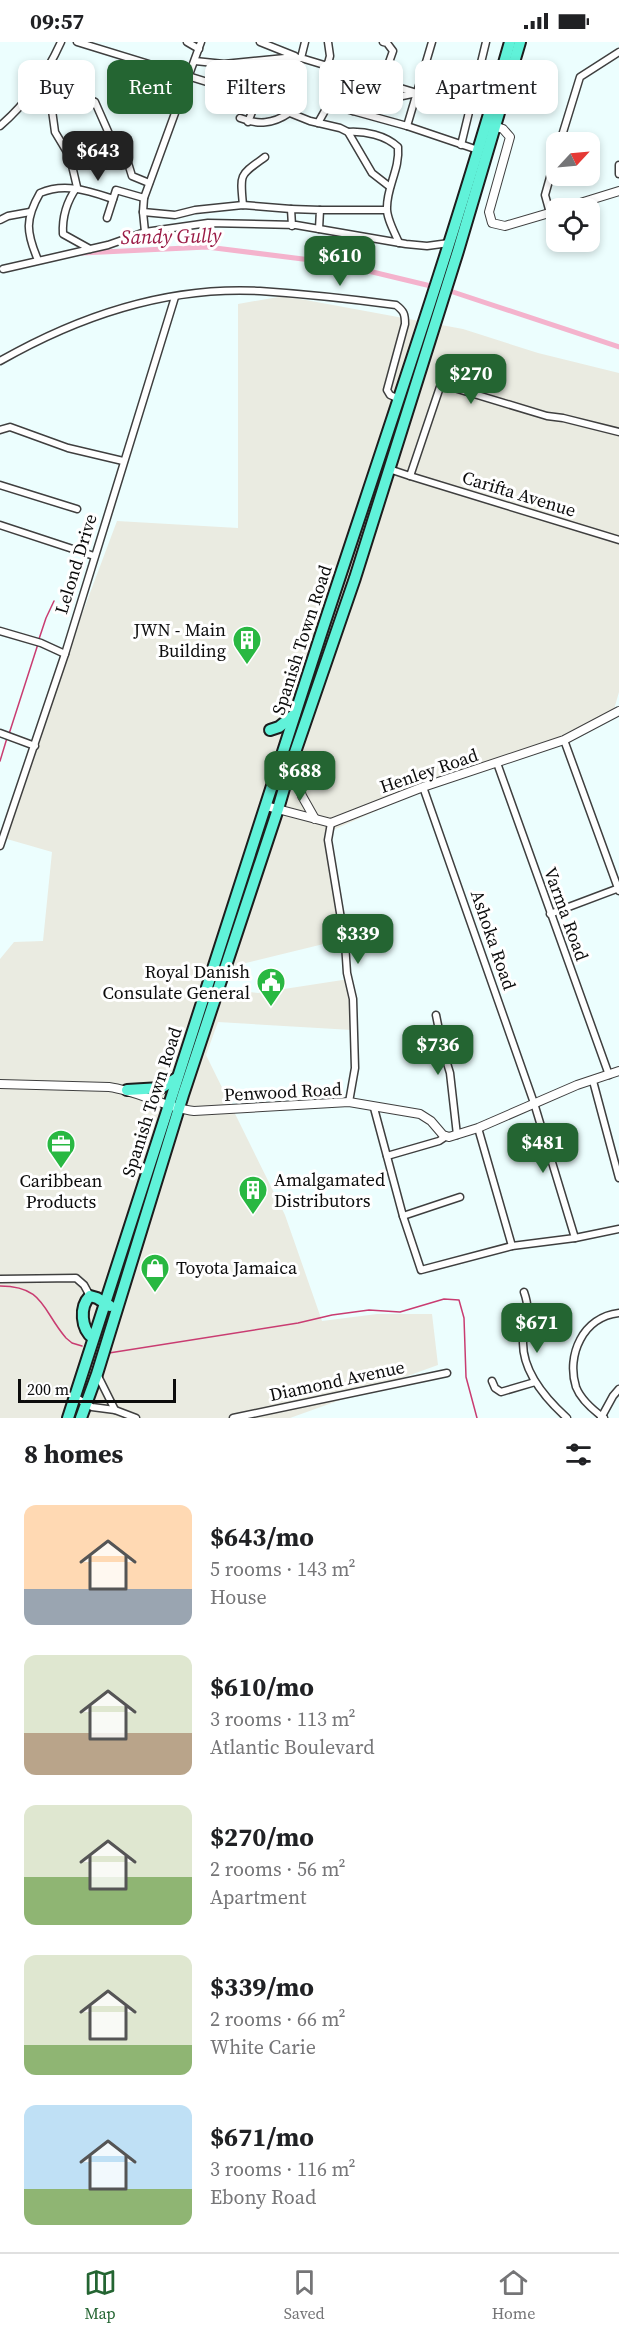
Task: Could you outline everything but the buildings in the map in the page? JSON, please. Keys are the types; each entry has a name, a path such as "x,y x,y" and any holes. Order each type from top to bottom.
{"highway":[{"name":"Spanish Town Road","path":"81,1418 116,1312 174,1107 178,1077 211,972 266,806 287,759 355,578 388,469 449,243 478,150 492,126 509,42"},
{"name":"Spanish Town Road","path":"68,1418 105,1302 278,809 296,713 399,399 458,251 492,126 520,42"},
{"path":"341,575 355,578"},
{"path":"270,730 296,713"},
{"path":"211,972 215,969 244,897 249,896"},
{"path":"127,1090 161,1088 178,1077"},
{"path":"93,1338 87,1332 82,1309 90,1296 105,1302 116,1312"}],"street":[{"path":"52,60 61,42"},
{"path":"77,42 135,60"},
{"path":"187,42 200,45 193,66"},
{"path":"260,42 319,64"},
{"path":"301,58 305,42"},
{"path":"328,42 329,60"},
{"path":"383,42 387,43 393,51 390,60"},
{"path":"427,60 432,42"},
{"path":"461,145 486,42"},
{"path":"563,132 580,77 619,52"},
{"path":"195,61 224,64 301,58"},
{"path":"407,126 415,100"},
{"path":"95,102 110,136 128,163 132,176 149,183"},
{"path":"0,126 18,109"},
{"path":"53,114 55,132 70,157 76,188 68,200 62,226 63,234 91,249"},
{"path":"145,232 144,198 175,114"},
{"path":"249,122 252,114"},
{"path":"240,118 249,122 264,123 278,121 288,114"},
{"path":"292,114 348,132 378,136 391,141 398,147 396,171 390,187 386,210 399,243"},
{"path":"318,123 323,114"},
{"path":"364,114 478,150"},
{"path":"492,126 507,132 510,136 489,212 492,223 505,226 546,214"},
{"path":"348,132 372,173 390,187"},
{"path":"243,205 241,180 243,174 265,157"},
{"path":"619,165 619,174"},
{"path":"38,260 28,228 30,212 40,193 46,190 76,188 113,199"},
{"path":"107,218 116,190 144,198"},
{"path":"596,198 619,191"},
{"path":"143,212 175,215 195,210 243,205 291,209 386,210"},
{"path":"291,209 292,226"},
{"path":"319,229 320,210"},
{"path":"0,220 8,216 30,212"},
{"path":"3,269 91,249 145,232 208,223 292,226 427,246 449,243"},
{"path":"0,361 64,327 132,305 217,292 259,291 396,305 405,315 405,324 387,390 390,395 399,399"},
{"name":"Lelond Drive","path":"1,841 65,654 174,297"},
{"path":"410,476 441,384 547,416 619,432"},
{"path":"0,430 10,427 68,448 123,461"},
{"name":"Carifta Avenue","path":"388,469 619,540"},
{"path":"0,485 78,509"},
{"path":"0,525 94,556"},
{"path":"0,631 41,643 65,654"},
{"name":"Henley Road","path":"331,823 423,787 564,740 618,714"},
{"path":"1,734 35,746"},
{"path":"550,914 619,889 564,740"},
{"path":"287,759 302,796 315,819"},
{"name":"Varma Road","path":"498,763 609,1075"},
{"name":"Ashoka Road","path":"423,787 534,1103 574,1238"},
{"path":"266,806 331,823 328,840 345,943 346,973 353,999 355,1020 355,1068 350,1102"},
{"path":"436,1015 442,1050 450,1073 458,1135"},
{"path":"387,1156 478,1128 534,1103 619,1071"},
{"path":"593,1081 619,1179"},
{"name":"Penwood Road","path":"0,1084 109,1087 127,1090 194,1112 350,1102 374,1108 420,1114 431,1121 445,1137"},
{"path":"374,1108 403,1216 421,1270 512,1246 574,1238 619,1229"},
{"path":"478,1128 512,1246"},
{"path":"403,1216 460,1197"},
{"path":"0,1279 76,1278 84,1285 90,1296"},
{"path":"524,1292 529,1308 524,1351 535,1382 544,1395 567,1418"},
{"path":"619,1313 607,1316 595,1323 577,1343 574,1354 577,1389 586,1403 602,1418 619,1389"},
{"name":"Diamond Avenue","path":"233,1418 447,1373"},
{"path":"97,1374 115,1410"},
{"path":"492,1380 495,1388 501,1392 535,1382"},
{"path":"75,1397 85,1404 115,1410 136,1418"},
{"path":"273,1409 274,1418"}],"shaded area":[{"path":"284,296 463,329 538,353 619,373 619,692 611,720 554,748 412,795 324,834 344,939 234,966 225,989 258,993 349,979 352,1030 218,1022 206,1055 285,1215 322,1321 377,1314 432,1314 438,1365 290,1418 0,1418 0,959 14,942 43,941 52,852 0,837 0,833 117,521 238,528 238,304"}],"waterway":[{"name":"Sandy Gully","path":"82,253 207,247 335,263 435,287"},
{"name":"Sandy Gully","path":"444,289 619,347"},
{"path":"39,639 54,601"},
{"path":"9,734 38,644"},
{"path":"0,761 7,738"},
{"path":"0,1286 26,1290 34,1295 66,1338 82,1346"},
{"path":"109,1353 298,1323 332,1315 369,1310 400,1312 444,1299 459,1300 464,1318 466,1377 477,1418"}],"place":[{"name":"JWN - Main Building","path":"247,666"},
{"name":"Royal Danish Consulate General","path":"271,1008"},
{"name":"Caribbean Products","path":"61,1170"},
{"name":"Amalgamated Distributors","path":"253,1216"},
{"name":"Toyota Jamaica","path":"155,1294"}]}
